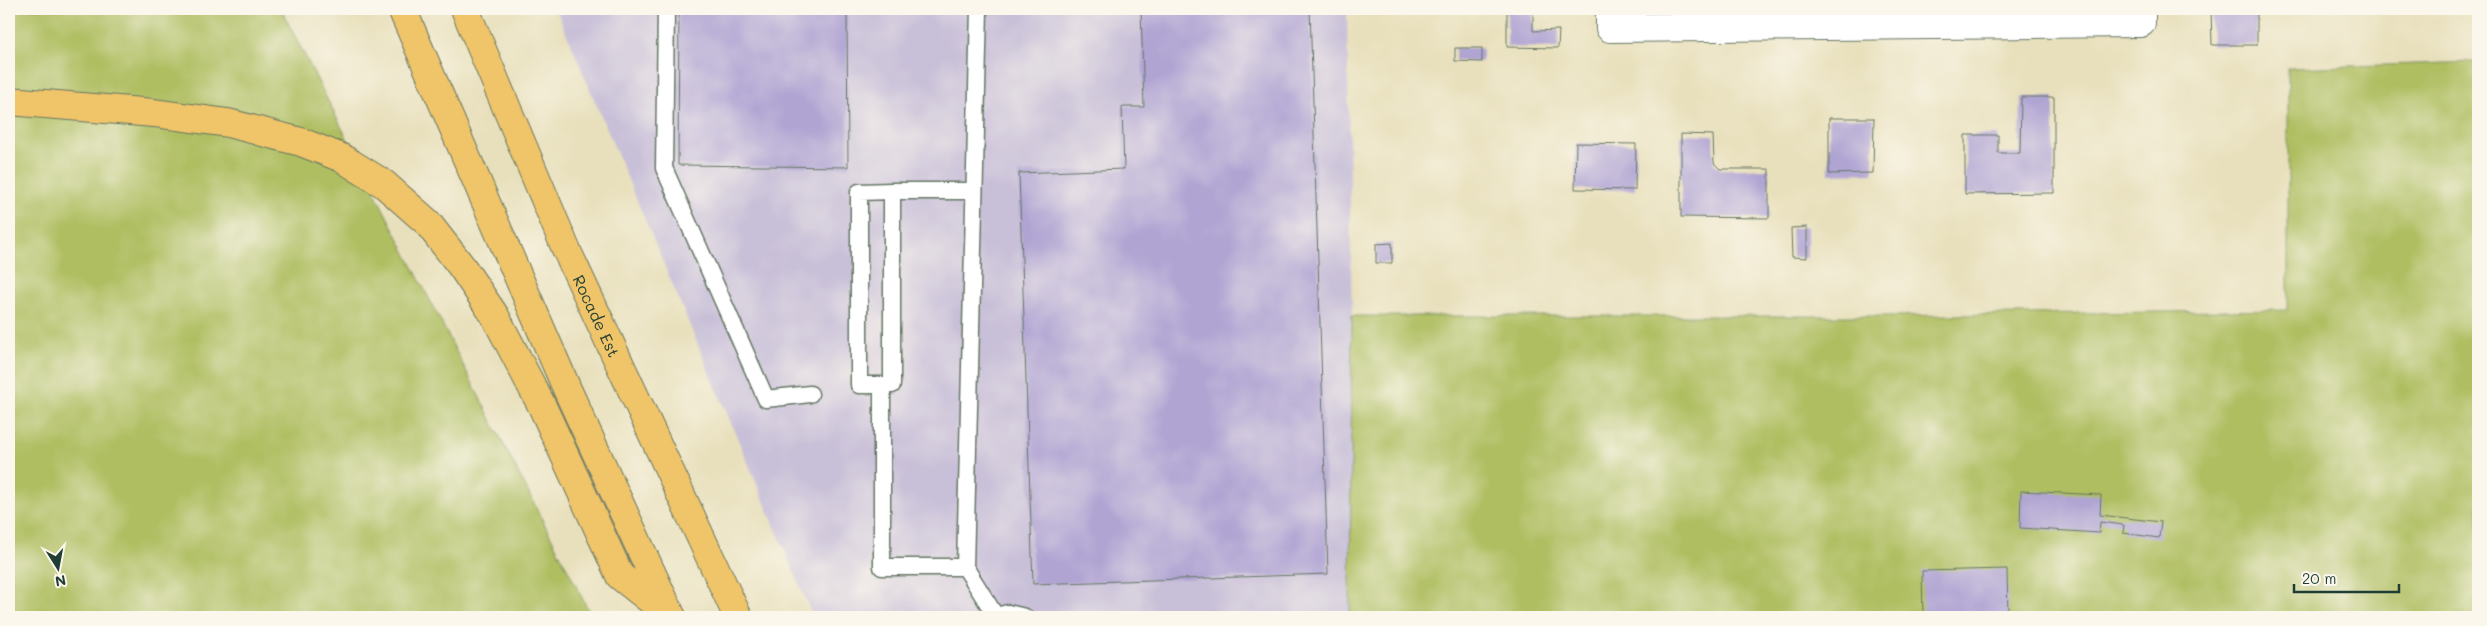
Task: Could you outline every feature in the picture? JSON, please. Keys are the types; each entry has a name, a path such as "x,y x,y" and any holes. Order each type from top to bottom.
{"highway":[{"path":"402,9 567,389 672,617"},
{"name":"Rocade Est","path":"465,9 566,249 738,617"},
{"path":"9,101 154,113 228,123 301,142 342,158 384,184 427,222 462,267 495,316 542,406 620,576 672,617"}],"street":[{"path":"1610,18 2141,16"}],"lane":[{"path":"666,9 664,168 766,399 810,394"},
{"path":"979,9 965,567 993,616 1008,613 1025,617"},
{"path":"892,191 892,385 859,385 859,192 892,191 974,191"},
{"path":"882,385 882,567 965,567"}],"shaded area":[{"path":"556,9 1347,9 1352,316 1350,617 813,617"}],"green space":[{"path":"9,9 281,9 592,617 9,617"},
{"path":"2478,62 2478,617 1350,617 1352,316 1886,316 2288,310 2288,68"}],"building":[{"path":"679,9 847,9 848,167 678,165"},
{"path":"1141,9 1310,9 1328,574 1033,584 1019,173 1124,169 1122,107 1144,107"},
{"path":"1507,9 1533,9 1533,31 1559,30 1558,48 1507,47"},
{"path":"2211,9 2257,9 2257,45 2212,45"},
{"path":"1455,48 1482,48 1482,62 1455,61"},
{"path":"2021,97 2054,97 2054,193 1965,194 1965,135 1998,135 1998,153 2020,153"},
{"path":"1829,118 1874,118 1873,173 1829,174"},
{"path":"1681,134 1713,135 1714,163 1720,169 1769,169 1769,218 1681,217"},
{"path":"1576,143 1636,144 1635,190 1575,189"},
{"path":"1807,227 1807,258 1792,257 1791,228"},
{"path":"1392,243 1392,263 1376,263 1376,244"},
{"path":"2021,491 2101,495 2100,515 2161,522 2159,538 2123,533 2124,525 2100,522 2099,533 2020,528"},
{"path":"2007,569 2008,617 1923,617 1922,571"}]}
